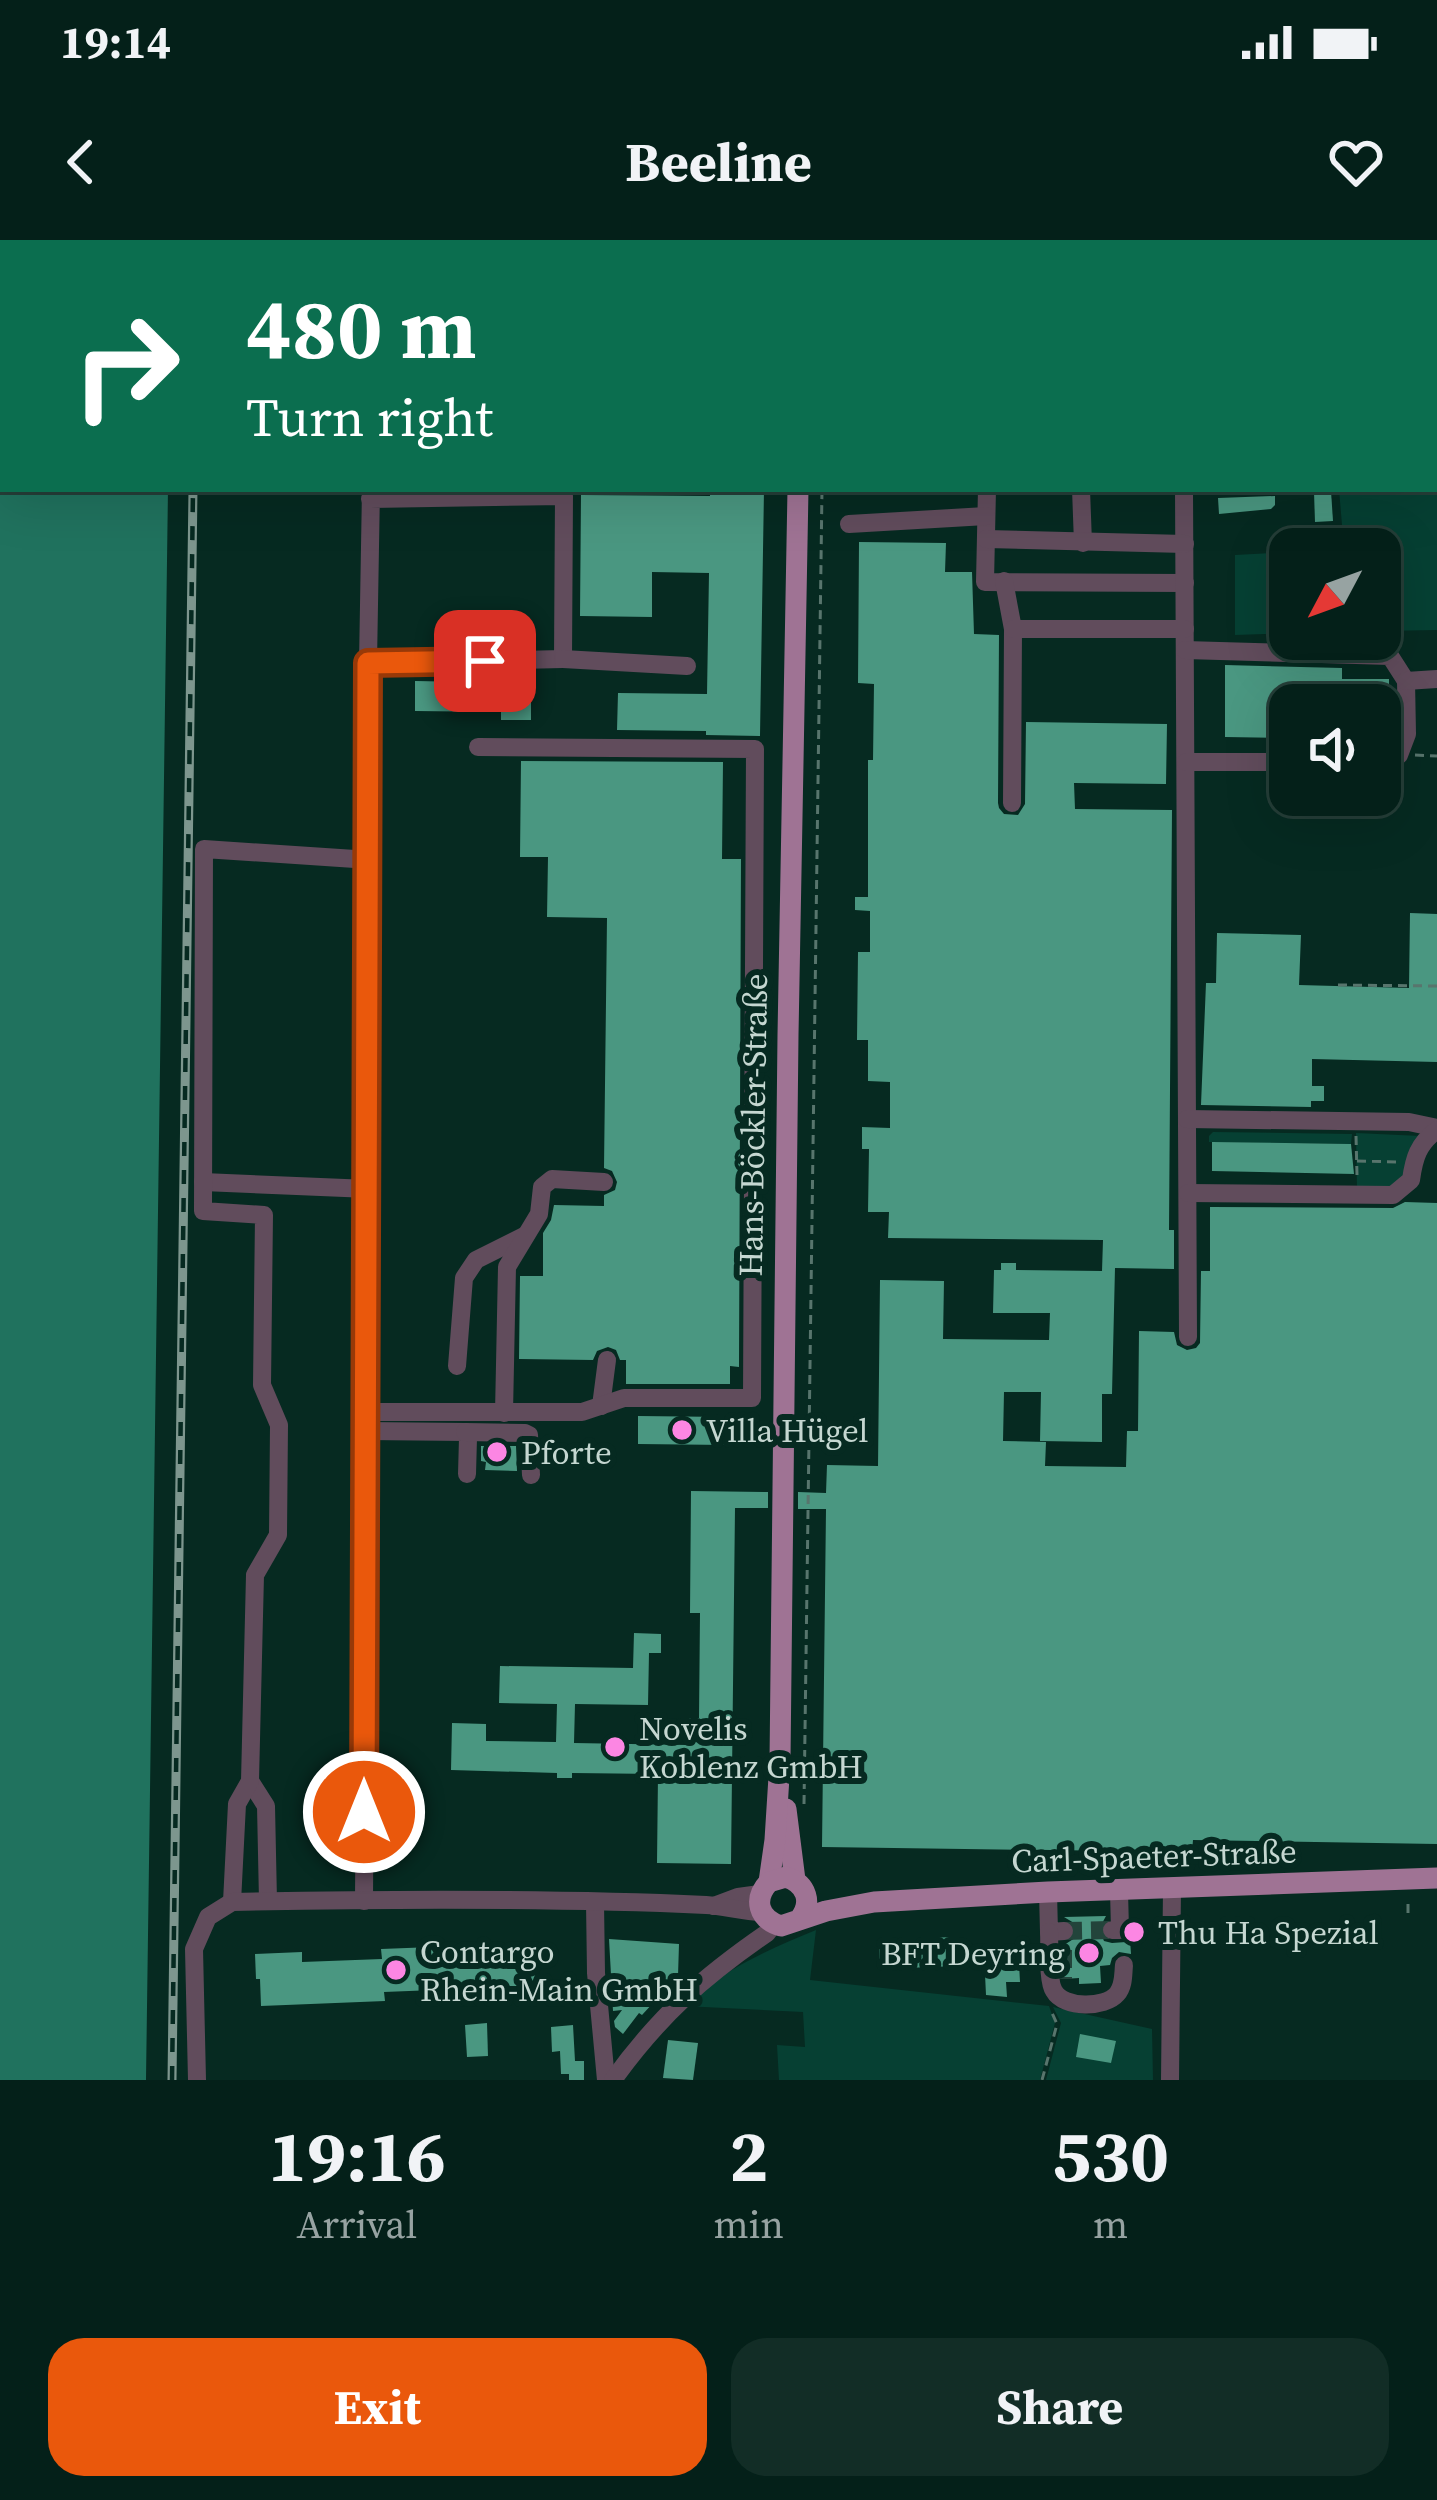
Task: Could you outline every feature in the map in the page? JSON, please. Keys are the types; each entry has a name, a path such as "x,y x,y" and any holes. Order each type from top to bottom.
{"main road":[{"name":"Hans-Böckler-Straße","path":"766,1903 780,1761 798,492"},
{"name":"Hans-Böckler-Straße","path":"780,1761 800,1887"},
{"name":"Carl-Spaeter-Straße","path":"874,1902 825,1894 778,1878 766,1903 788,1925 874,1902 1437,1878"},
{"path":"799,1919 807,1907 800,1887"}],"street":[{"path":"987,492 986,582 1185,583"},
{"path":"1082,492 1083,543"},
{"path":"1184,492 1188,1336"},
{"path":"364,1901 370,494 564,496 563,659"},
{"path":"849,524 986,516"},
{"path":"986,539 1185,544"},
{"path":"1004,581 1013,629 1012,803"},
{"path":"1013,629 1185,629"},
{"path":"1185,650 1390,656 1406,680 1407,734 1401,749"},
{"path":"368,663 563,659 687,666"},
{"path":"1406,680 1437,680"},
{"path":"366,1422 582,1412 624,1398 752,1398 755,748 478,747"},
{"path":"1186,762 1269,762"},
{"path":"196,2080 194,1949 208,1917 232,1902 237,1804 250,1781 255,1575 278,1535 279,1425 262,1384 264,1215 203,1211 205,849 370,860"},
{"path":"1187,1119 1409,1122 1437,1129"},
{"path":"1188,1193 1393,1195 1411,1180 1421,1144 1437,1129"},
{"path":"504,1413 507,1267 539,1214 542,1187 551,1179 604,1182"},
{"path":"202,1181 368,1189"},
{"path":"457,1366 464,1278 476,1260 526,1235"},
{"path":"601,1406 607,1360"},
{"path":"366,1422 525,1433 530,1435 531,1474"},
{"path":"465,1432 467,1474"},
{"path":"250,1781 266,1806 268,1901"},
{"path":"1170,2080 1172,1888"},
{"path":"1048,1892 1060,1936 1058,1996 1068,2002 1104,2002 1122,1985 1119,1891"},
{"name":"Carl-Spaeter-Straße","path":"232,1902 714,1906 738,1897 766,1903"},
{"path":"595,1902 596,1973 610,2080"},
{"path":"610,2080 658,2021 712,1971 767,1933 766,1903"}],"path":[{"path":"804,1813 822,492"},
{"path":"1339,985 1437,986"},
{"path":"1356,1121 1357,1194"},
{"path":"1357,1161 1413,1162"},
{"path":"1408,1896 1408,1913"},
{"path":"1042,2080 1058,2024 1051,2011 1057,1984"}],"shaded area":[{"path":"0,492 168,492 146,2080 0,2080"},
{"path":"1339,492 1437,492 1437,630 1401,631 1401,528 1342,528"},
{"path":"1269,553 1269,634 1235,635 1235,555"},
{"path":"1213,1132 1352,1134 1351,1144 1209,1142"},
{"path":"1356,1133 1421,1136 1409,1173 1394,1188 1357,1190"},
{"path":"816,1930 810,1980 1049,2006 1055,2023 1040,2080 779,2080 777,2045 805,2047 803,2012 684,2006 746,1962"},
{"path":"1053,2007 1152,2029 1153,2080 1046,2080 1061,2023"}],"building":[{"path":"710,492 764,492 760,736 617,730 618,693 707,694 709,573 652,572 652,617 580,616 581,495 710,496"},
{"path":"1314,492 1331,492 1333,521 1315,522"},
{"path":"1275,496 1271,509 1219,514 1218,498"},
{"path":"859,542 946,543 945,572 972,572 974,634 999,635 998,803 1004,814 1018,815 1025,804 1026,722 1167,724 1166,784 1074,783 1075,809 1172,810 1169,1230 1174,1230 1174,1269 1115,1268 1112,1394 1102,1394 1102,1442 1040,1441 1041,1392 1004,1392 1003,1441 1046,1442 1045,1466 1126,1467 1127,1431 1138,1431 1139,1331 1174,1332 1177,1345 1187,1350 1200,1343 1201,1271 1210,1271 1210,1207 1393,1208 1405,1202 1437,1203 1437,1844 1193,1840 1192,1852 822,1847 826,1509 798,1509 798,1492 826,1493 827,1465 878,1466 880,1280 944,1281 943,1339 1049,1340 1050,1313 993,1313 994,1270 1001,1270 1001,1263 1016,1263 1016,1270 1102,1271 1103,1240 888,1238 889,1212 868,1212 869,1149 862,1149 862,1127 890,1128 890,1082 868,1081 868,1040 857,1040 858,952 870,952 870,911 855,910 855,897 868,897 868,760 873,760 874,684 858,683"},
{"path":"1225,665 1342,668 1342,679 1389,679 1389,684 1269,684 1269,738 1225,737"},
{"path":"415,681 531,683 531,720 501,720 501,712 415,711"},
{"path":"521,761 723,762 722,859 741,859 739,1367 730,1366 730,1384 626,1384 626,1360 608,1347 597,1351 593,1360 519,1359 520,1276 543,1276 543,1233 554,1205 604,1206 604,1195 615,1190 617,1182 612,1171 604,1168 607,918 547,917 548,857 520,857"},
{"path":"1410,913 1437,914 1437,1062 1312,1059 1312,1086 1324,1086 1324,1101 1311,1101 1311,1107 1201,1105 1206,983 1216,983 1217,933 1301,935 1299,985 1409,988"},
{"path":"1212,1142 1351,1144 1354,1174 1212,1171"},
{"name":"Villa Hügel","path":"638,1416 727,1417 727,1445 638,1444"},
{"name":"Pforte","path":"481,1446 516,1446 517,1471 485,1470"},
{"name":"Novelis Koblenz GmbH","path":"691,1491 768,1492 768,1508 735,1508 731,1864 657,1863 658,1774 572,1773 572,1778 557,1778 557,1773 451,1770 452,1723 486,1724 486,1741 556,1742 557,1704 499,1703 500,1666 633,1668 634,1633 661,1634 661,1653 649,1653 648,1705 575,1704 574,1743 686,1745 686,1718 699,1718 700,1613 690,1613"},
{"path":"1106,1916 1099,1929 1104,1941 1126,1942 1133,1924 1140,1924 1141,1940 1130,1940 1131,1954 1119,1952 1110,1965 1100,1966 1101,1983 1064,1979 1064,1945 1077,1931 1064,1917"},
{"path":"954,1937 956,1966 880,1969 879,1940"},
{"path":"609,1939 679,1944 674,1988 634,1982 654,2002 623,2034 614,2021 622,2010 613,2011"},
{"name":"Contargo Rhein-Main GmbH","path":"534,1943 536,1986 384,1992 385,2001 261,2006 260,1979 256,1979 255,1954 302,1952 302,1962 382,1959 381,1949"},
{"path":"1018,1945 1020,1982 1006,1982 1007,1997 986,1995 985,1974 991,1974 989,1947"},
{"path":"487,2023 488,2056 467,2057 465,2025"},
{"path":"573,2025 575,2061 584,2061 584,2080 569,2080 569,2074 561,2074 560,2051 552,2052 551,2027"},
{"path":"1080,2034 1116,2041 1111,2063 1076,2057"},
{"path":"668,2040 698,2043 693,2080 663,2078"}],"tunnel":[{"path":"1064,1931 1112,1930"},
{"path":"1063,1950 1063,1979"}],"railway":[{"path":"172,2080 193,492"}],"place":[{"name":"Villa Hügel","path":"682,1430"},
{"name":"Pforte","path":"497,1452"},
{"name":"Novelis Koblenz GmbH","path":"615,1747"},
{"name":"Thu Ha Spezial","path":"1134,1932"},
{"name":"BFT Deyring","path":"1089,1953"},
{"name":"Contargo Rhein-Main GmbH","path":"396,1970"}],"route":[{"path":"364,1812 368,663 485,661"}]}
